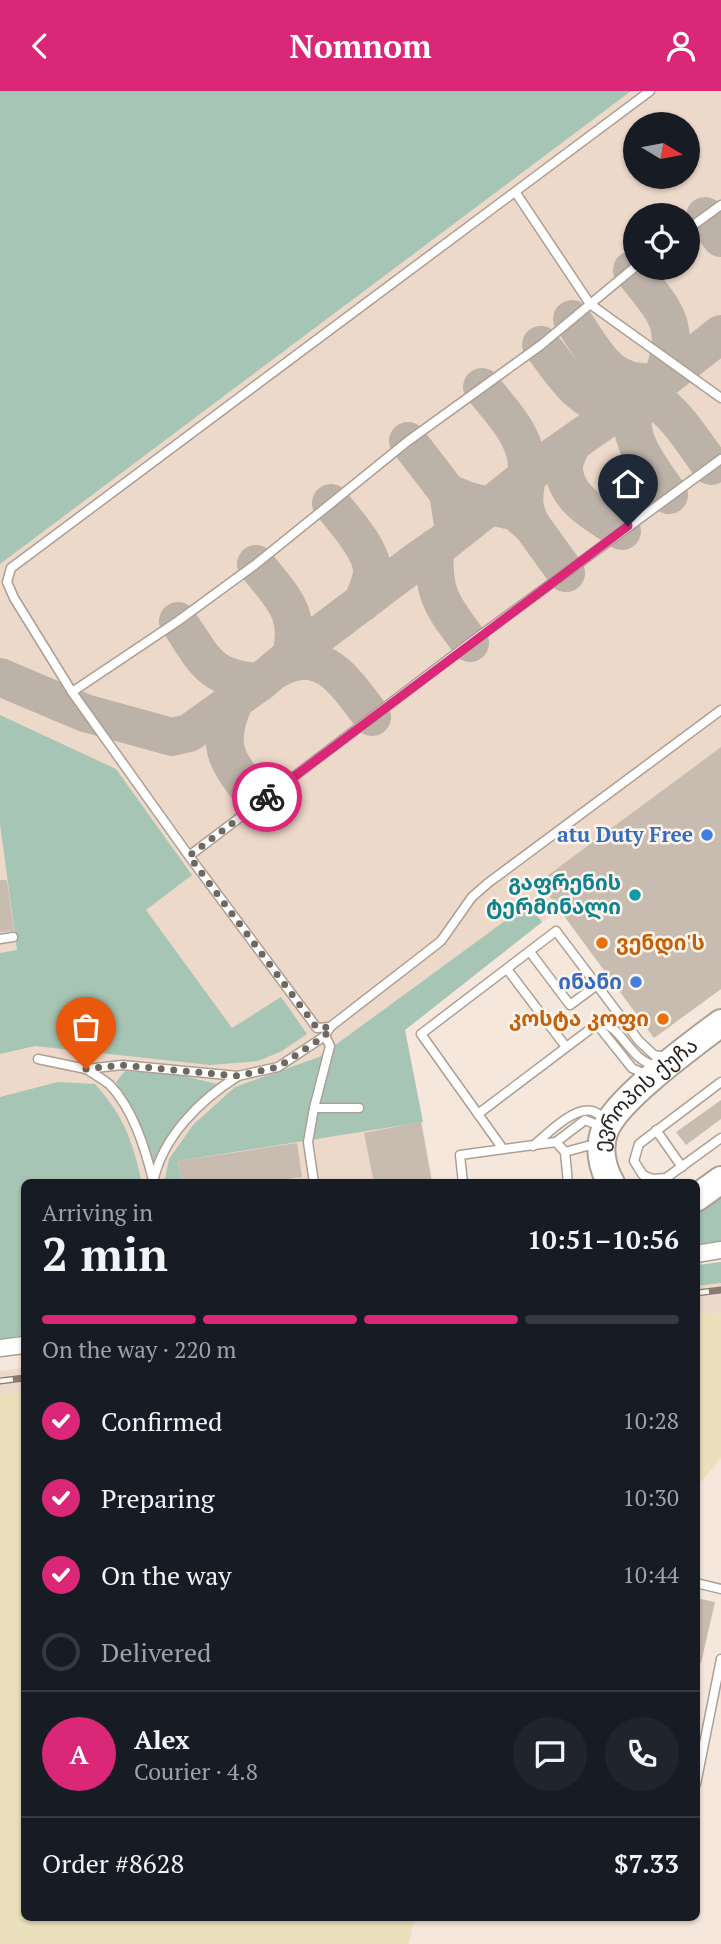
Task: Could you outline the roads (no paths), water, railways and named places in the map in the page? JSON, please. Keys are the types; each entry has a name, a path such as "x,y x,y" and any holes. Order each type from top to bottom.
{"main road":[{"name":"ევროპის ქუჩა","path":"609,1179 605,1133 629,1099 721,1023"},
{"path":"700,1195 721,1181"}],"street":[{"path":"700,1253 721,1250"},
{"path":"0,1348 21,1345"}],"lane":[{"path":"330,1027 317,1028 189,856 72,691 14,598 7,582 10,568 650,91"},
{"path":"516,193 590,304 721,398"},
{"path":"700,220 721,205"},
{"path":"72,691 178,621 256,564 408,442 541,345 623,277"},
{"path":"189,856 470,643 721,459"},
{"path":"37,1059 86,1069 121,1065 238,1076 278,1067 325,1036 330,1027 441,941 472,897 488,883 721,710"},
{"path":"503,1149 421,1034 556,931 646,1049 662,1058 666,1067"},
{"path":"0,939 13,937"},
{"path":"530,952 570,1005 597,985"},
{"path":"507,969 566,1047"},
{"path":"478,1114 601,1021 613,1026 641,1061 666,1067"},
{"path":"596,1023 632,1068 643,1074 666,1067"},
{"path":"313,1179 308,1142 330,1046 325,1036"},
{"path":"86,1069 109,1084 129,1113 147,1157 152,1179"},
{"path":"154,1179 164,1152 189,1116 214,1092 238,1076"},
{"path":"721,1082 639,1144 634,1161 643,1175 652,1179 666,1178 721,1138"},
{"path":"314,1108 359,1108"},
{"path":"533,1146 578,1112 593,1111 605,1133"},
{"path":"463,1179 460,1155 556,1142 585,1120 594,1122 605,1133"},
{"path":"656,1130 682,1167"},
{"path":"565,1152 587,1146 605,1133"},
{"path":"556,1142 565,1152 568,1179"},
{"path":"700,1584 721,1589"},
{"path":"700,1764 721,1659"}],"railway":[{"path":"700,1293 721,1290"},
{"path":"0,1381 21,1378"}],"place":[{"name":"atu Duty Free","path":"707,835"},
{"name":"გაფრენის ტერმინალი","path":"635,895"},
{"name":"ვენდი'ს","path":"602,943"},
{"name":"ინანი","path":"636,982"},
{"name":"კოსტა კოფი","path":"663,1019"}]}
